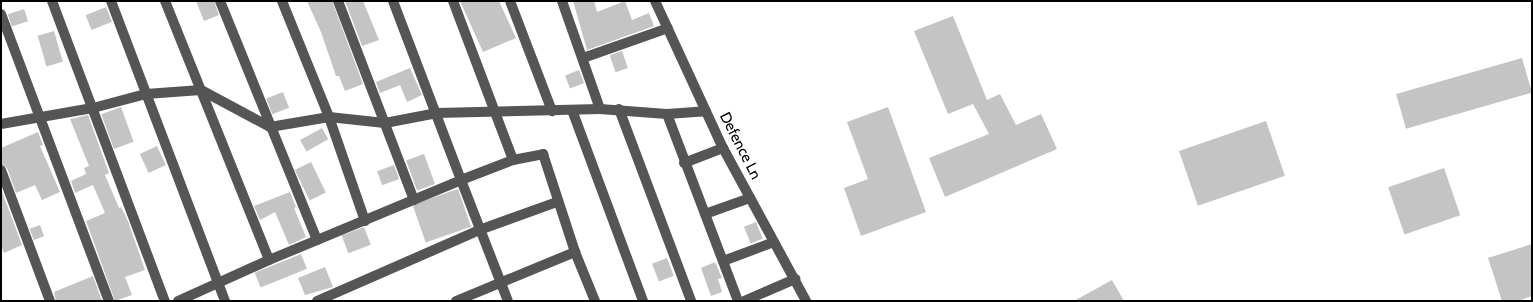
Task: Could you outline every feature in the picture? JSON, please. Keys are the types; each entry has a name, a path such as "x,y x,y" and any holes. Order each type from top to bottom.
{"street":[{"path":"52,1 165,301"},
{"path":"111,1 225,301"},
{"path":"166,1 269,260"},
{"path":"220,1 317,240"},
{"path":"282,1 329,117 365,221"},
{"path":"338,1 414,200"},
{"path":"393,1 437,113 461,180 482,229 508,301"},
{"path":"453,1 513,160"},
{"path":"510,1 552,112"},
{"path":"562,1 600,109"},
{"name":"Defence Ln","path":"655,1 723,148 806,301"},
{"path":"1,14 38,118 109,301"},
{"path":"583,58 668,28"},
{"path":"1,124 93,108 146,94 201,90 270,127 329,117 385,123 437,113 552,112 600,109 619,109 667,114 706,111"},
{"path":"619,109 691,301"},
{"path":"572,110 643,301"},
{"path":"667,114 684,163 738,301"},
{"path":"684,163 723,148"},
{"path":"178,301 219,284 269,260 461,180 513,160 543,154 557,202 594,301"},
{"path":"1,170 50,301"},
{"path":"705,214 750,198"},
{"path":"316,301 482,229 557,202"},
{"path":"723,261 774,242"},
{"path":"456,301 575,252"},
{"path":"744,301 795,279"}],"building":[{"path":"196,1 214,1 219,15 204,21"},
{"path":"307,1 332,1 363,84 345,91 339,76 336,76 321,32"},
{"path":"345,1 363,1 379,40 362,46"},
{"path":"460,1 499,1 516,38 483,52"},
{"path":"573,1 594,1 597,12 625,1 632,20 649,13 654,26 587,50"},
{"path":"106,7 112,22 92,30 86,15"},
{"path":"24,9 28,21 12,27 8,14"},
{"path":"953,16 987,100 1000,94 1016,125 1041,114 1057,149 945,197 929,158 989,134 973,104 948,114 914,31"},
{"path":"54,31 63,62 46,66 38,36"},
{"path":"622,51 628,68 616,72 610,55"},
{"path":"1522,58 1532,93 1406,129 1396,94"},
{"path":"410,68 422,95 407,102 400,85 380,93 376,82"},
{"path":"579,70 584,83 570,88 565,75"},
{"path":"283,92 289,108 272,114 266,98"},
{"path":"121,107 134,142 114,149 101,114"},
{"path":"888,107 926,212 861,236 844,188 868,179 847,122"},
{"path":"88,115 109,173 105,175 119,208 121,207 128,221 145,270 125,277 132,295 115,301 86,221 105,213 93,185 75,193 71,181 86,174 84,168 89,166 70,119"},
{"path":"1266,121 1285,176 1198,206 1179,151"},
{"path":"322,128 328,139 306,151 300,140"},
{"path":"38,132 43,145 40,146 60,192 42,200 35,185 16,193 7,168 1,164 1,148"},
{"path":"157,146 166,165 149,173 140,154"},
{"path":"424,154 435,184 417,191 406,160"},
{"path":"311,162 326,193 310,200 295,170"},
{"path":"394,165 399,179 382,185 377,171"},
{"path":"1444,168 1460,215 1404,234 1388,187"},
{"path":"1,189 22,245 4,253 1,245"},
{"path":"458,189 471,227 426,242 413,205"},
{"path":"290,192 296,207 294,208 306,237 289,245 275,212 260,220 254,206"},
{"path":"756,222 763,239 751,244 744,227"},
{"path":"40,225 44,236 34,240 30,229"},
{"path":"364,227 371,245 348,253 342,236"},
{"path":"1532,244 1532,296 1518,301 1502,301 1488,258"},
{"path":"301,254 307,269 261,288 255,273"},
{"path":"667,258 674,276 659,281 652,264"},
{"path":"715,262 722,278 718,279 722,292 711,296 701,268"},
{"path":"325,267 333,287 305,295 298,278"},
{"path":"93,276 102,301 56,301 54,292"},
{"path":"1112,280 1124,301 1074,301"}]}
